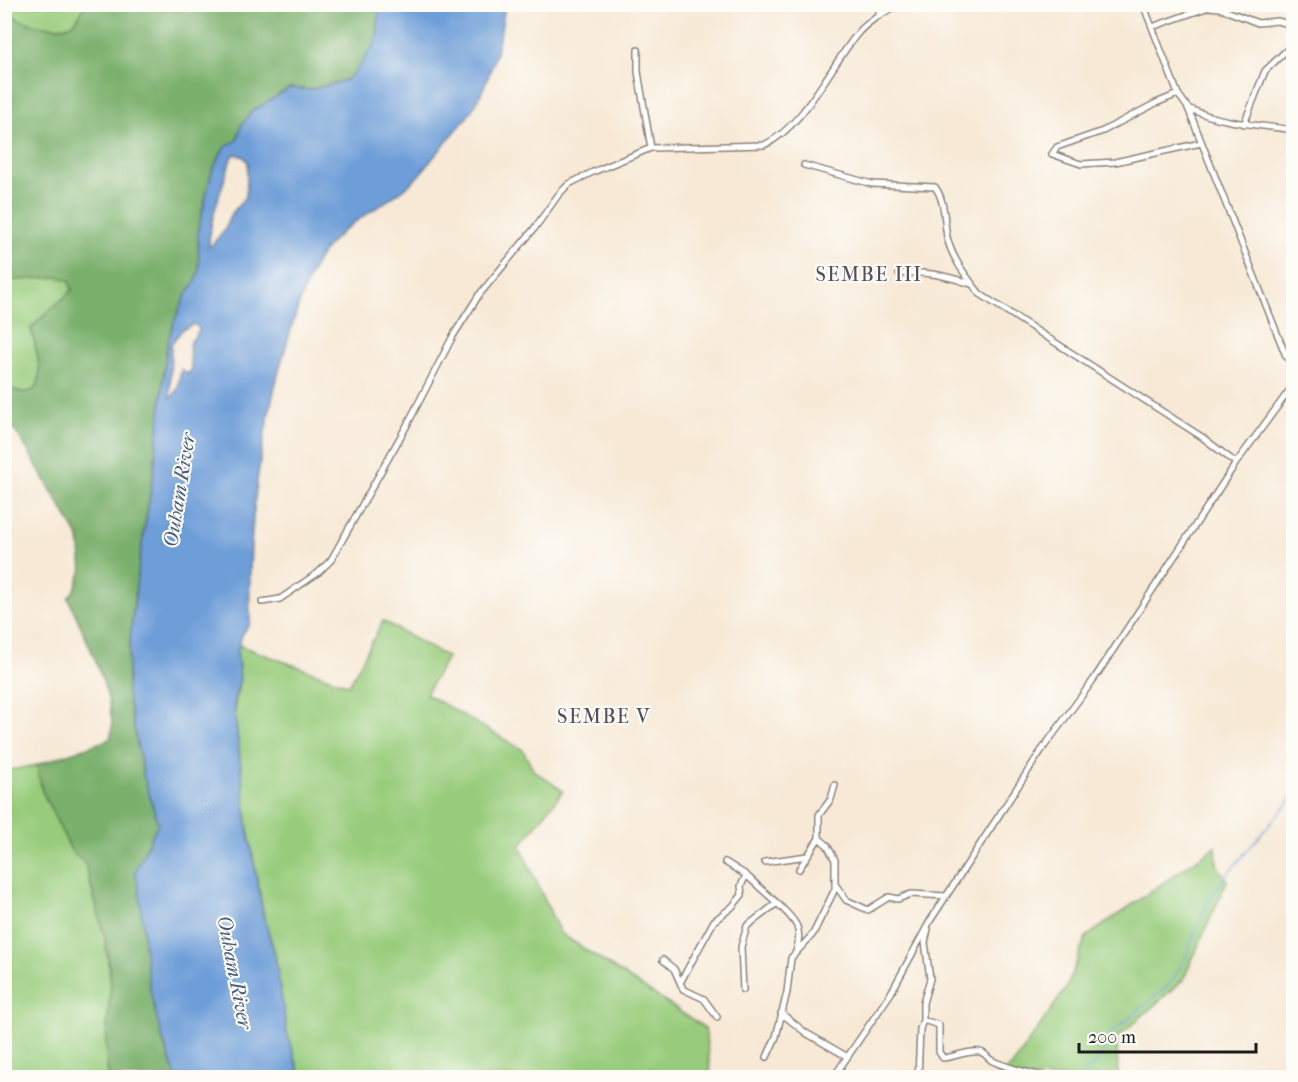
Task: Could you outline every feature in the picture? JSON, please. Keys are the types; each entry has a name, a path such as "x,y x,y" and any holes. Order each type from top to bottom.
{"street":[{"path":"879,4 879,15"},
{"path":"262,602 280,599 319,572 331,560 406,427 453,336 479,295 569,184 651,148 764,145 772,142 796,119 858,32 879,15 900,4"},
{"path":"1143,4 1178,93 1188,108 1286,356 1293,364"},
{"path":"1152,27 1209,7 1219,8 1258,23 1277,21 1293,25"},
{"path":"1244,124 1265,72 1293,43"},
{"path":"638,50 638,72 651,148"},
{"path":"1178,93 1103,131 1057,147 1052,154 1081,164 1115,162 1201,143"},
{"path":"1188,108 1197,113 1244,124 1293,130"},
{"path":"804,165 872,184 935,187 940,194 955,261 980,294 1202,437 1236,463"},
{"path":"899,274 917,271 949,276 973,285"},
{"path":"833,1077 891,993 930,921 1041,751 1094,679 1236,463 1293,384"},
{"path":"799,869 819,838 819,815 831,799 836,785"},
{"path":"767,1057 776,1037 787,992 791,958 813,934 834,889 835,860 827,845 819,838"},
{"path":"765,862 807,856"},
{"path":"725,862 746,875 798,924 799,940 795,955"},
{"path":"681,981 714,921 732,907 742,895 741,886 746,875"},
{"path":"834,883 846,900 868,910 889,897 898,899 911,894 946,896"},
{"path":"743,990 741,947 747,926 777,903"},
{"path":"918,1077 923,1003 930,979 925,942 930,921"},
{"path":"663,960 674,969 683,989 704,999 717,1017"},
{"path":"781,1013 806,1033 846,1056"},
{"path":"923,1020 939,1024 939,1052 943,1058 955,1057 969,1051 984,1053 991,1060 1038,1076 1051,1077"}],"green space":[{"path":"4,5 85,5 74,23 56,27 22,21 7,11"},
{"path":"85,5 379,5 378,33 374,45 357,71 346,80 322,87 309,90 290,88 241,126 237,140 224,148 212,171 198,230 199,271 196,281 187,293 167,345 154,470 138,569 127,693 144,778 158,823 135,872 140,891 163,1042 176,1077 108,1077 106,1042 111,983 105,938 85,863 72,852 42,791 37,765 110,739 112,725 110,708 98,668 68,598 75,589 82,570 79,538 23,442 5,418 5,387 21,392 31,391 37,385 39,364 31,328 72,290 69,280 59,277 5,281 4,10 9,15 26,22 57,27 72,24"},
{"path":"59,277 69,280 72,290 31,328 39,364 37,385 31,391 21,392 5,387 5,281"},
{"path":"383,621 447,657 426,694 523,750 533,770 563,791 520,846 560,933 705,1028 711,1077 301,1077 287,1033 275,955 263,913 248,829 235,715 239,676 238,645 349,685"},
{"path":"37,765 42,791 72,852 85,863 105,938 111,983 106,1042 108,1077 5,1078 5,771"},
{"path":"1216,846 1217,865 1227,881 1183,980 1117,1038 1118,1077 997,1078 1012,1066 1067,987 1086,937"}],"water":[{"name":"Ouham River","path":"379,5 505,5 493,62 483,90 468,116 413,181 342,232 332,241 317,262 303,292 289,336 263,442 253,514 250,624 243,633 237,651 240,679 234,700 248,829 263,913 275,955 287,1033 301,1077 176,1077 155,1010 145,957 140,896 135,872 158,823 144,778 127,693 138,569 154,470 167,345 175,319 199,271 198,230 212,171 224,148 237,140 241,126 252,111 290,88 309,90 346,80 356,71 374,45 378,33","holes":["235,154 244,157 248,162 246,196 230,216 225,229 209,246 217,201 231,158","194,324 200,329 189,344 191,370 188,374 181,369 178,388 170,397 171,344 182,330"]}],"waterway":[{"path":"1081,1078 1102,1055 1109,1035 1170,984 1185,958 1203,912 1223,879 1294,796"}],"district":[{"name":"SEMBE III","path":"869,274"},
{"name":"SEMBE V","path":"604,716"}]}
